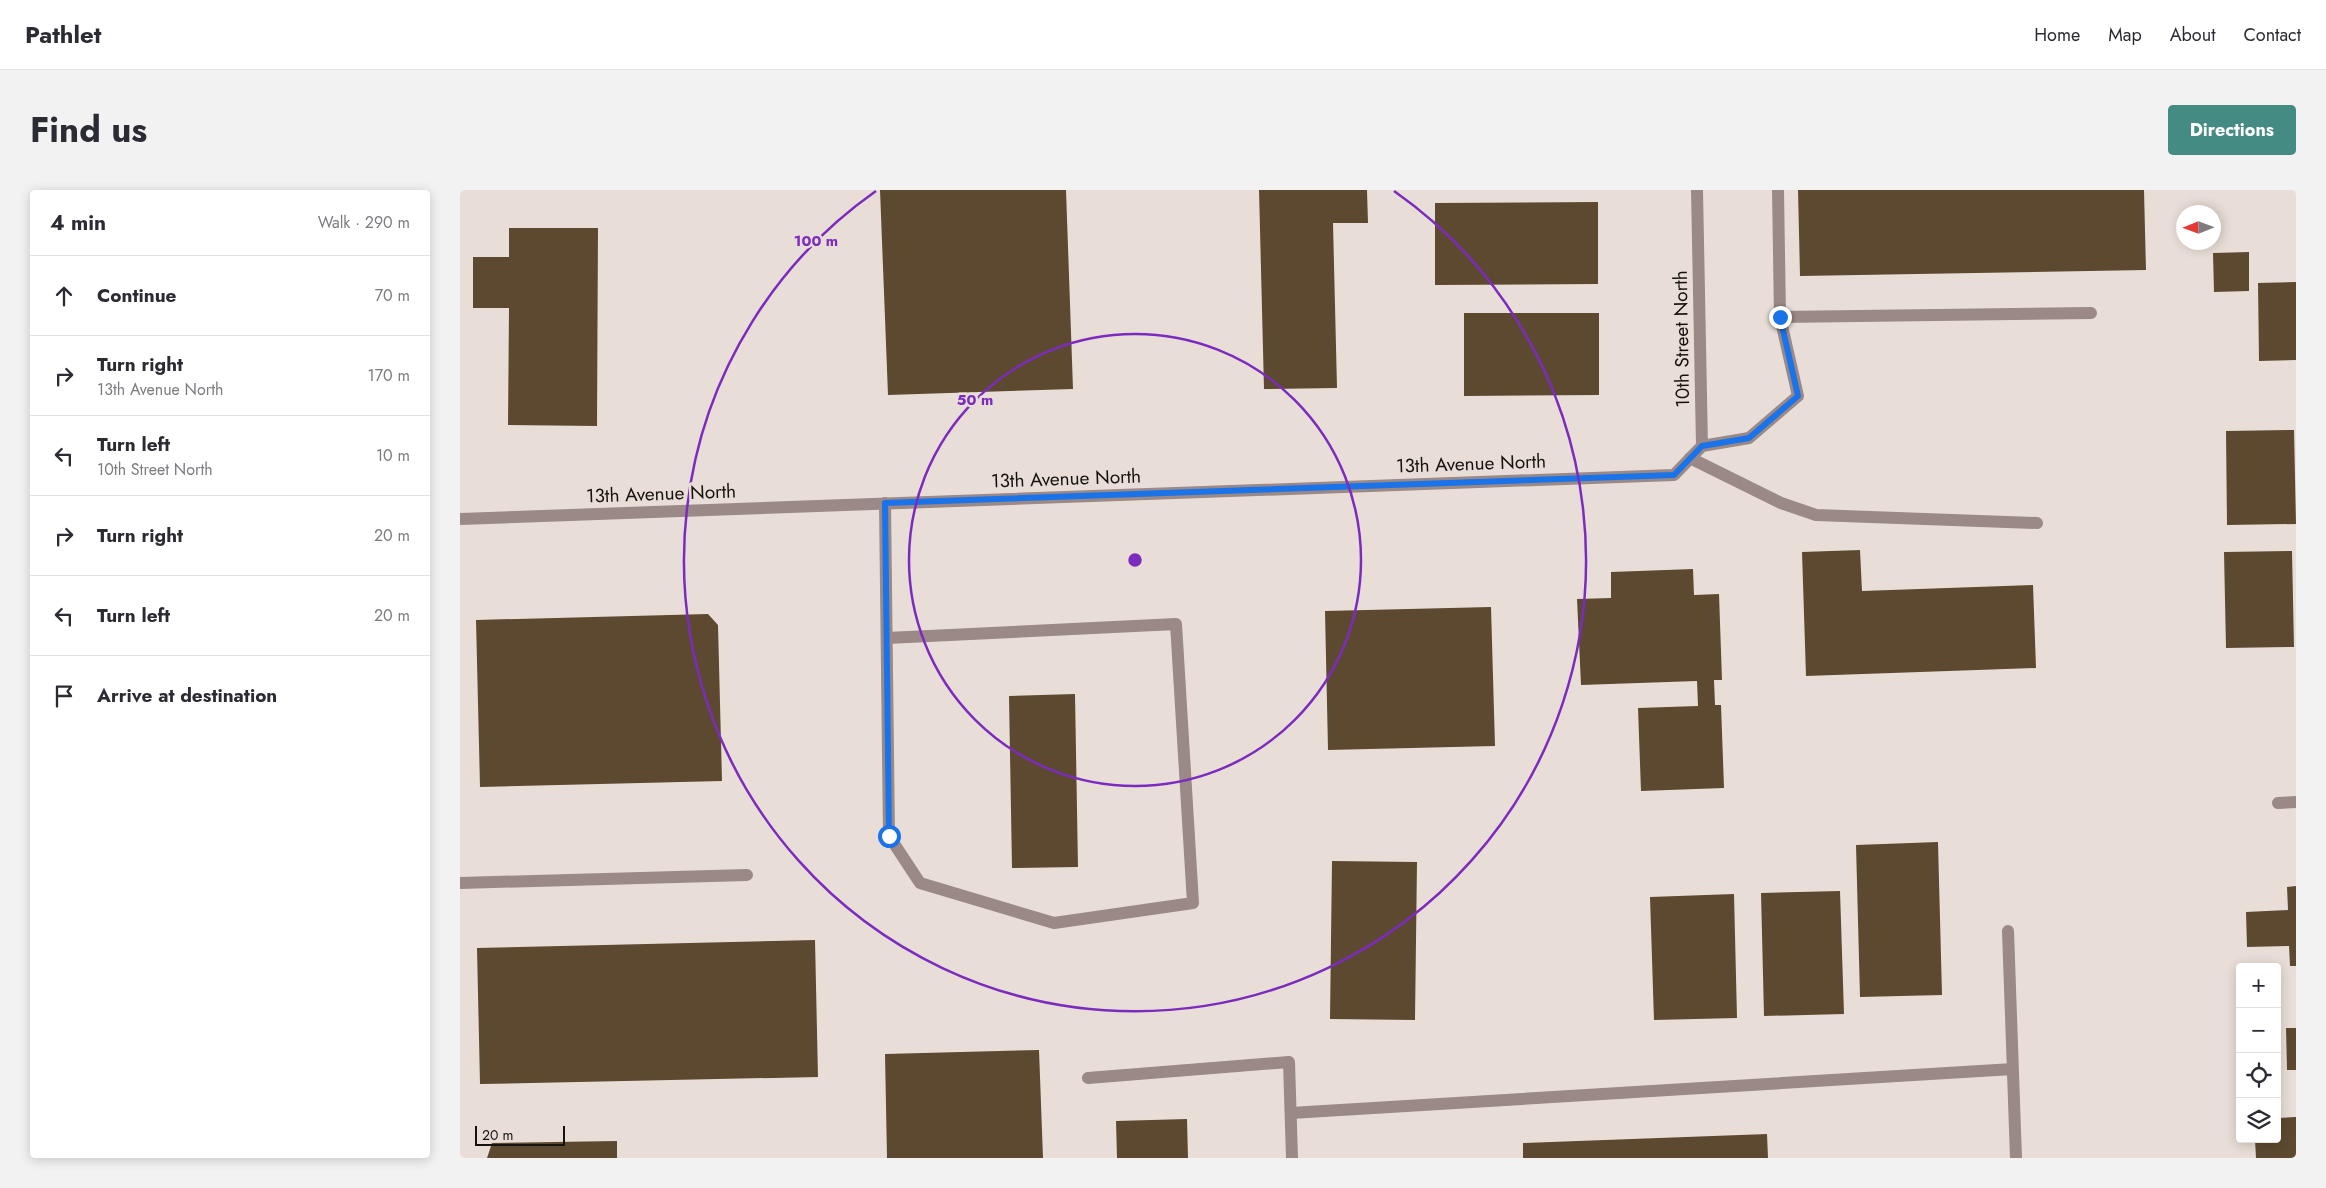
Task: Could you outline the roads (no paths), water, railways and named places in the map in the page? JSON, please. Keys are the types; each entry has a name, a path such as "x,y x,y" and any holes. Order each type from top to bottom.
{"street":[{"name":"10th Street North","path":"1697,190 1702,446"},
{"path":"1778,190 1780,317 1798,396 1749,438 1702,446 1690,458 1781,503 1816,515 2037,523"},
{"path":"1780,317 2091,313"},
{"name":"13th Avenue North","path":"460,519 1674,475 1690,458"},
{"path":"885,503 889,836 920,882 1054,923 1193,903 1176,624 887,638"},
{"path":"2278,803 2296,802"},
{"path":"460,883 747,875"},
{"path":"2008,931 2016,1158"},
{"path":"1088,1078 1289,1062 1292,1158"},
{"path":"1291,1113 2013,1069"}]}
